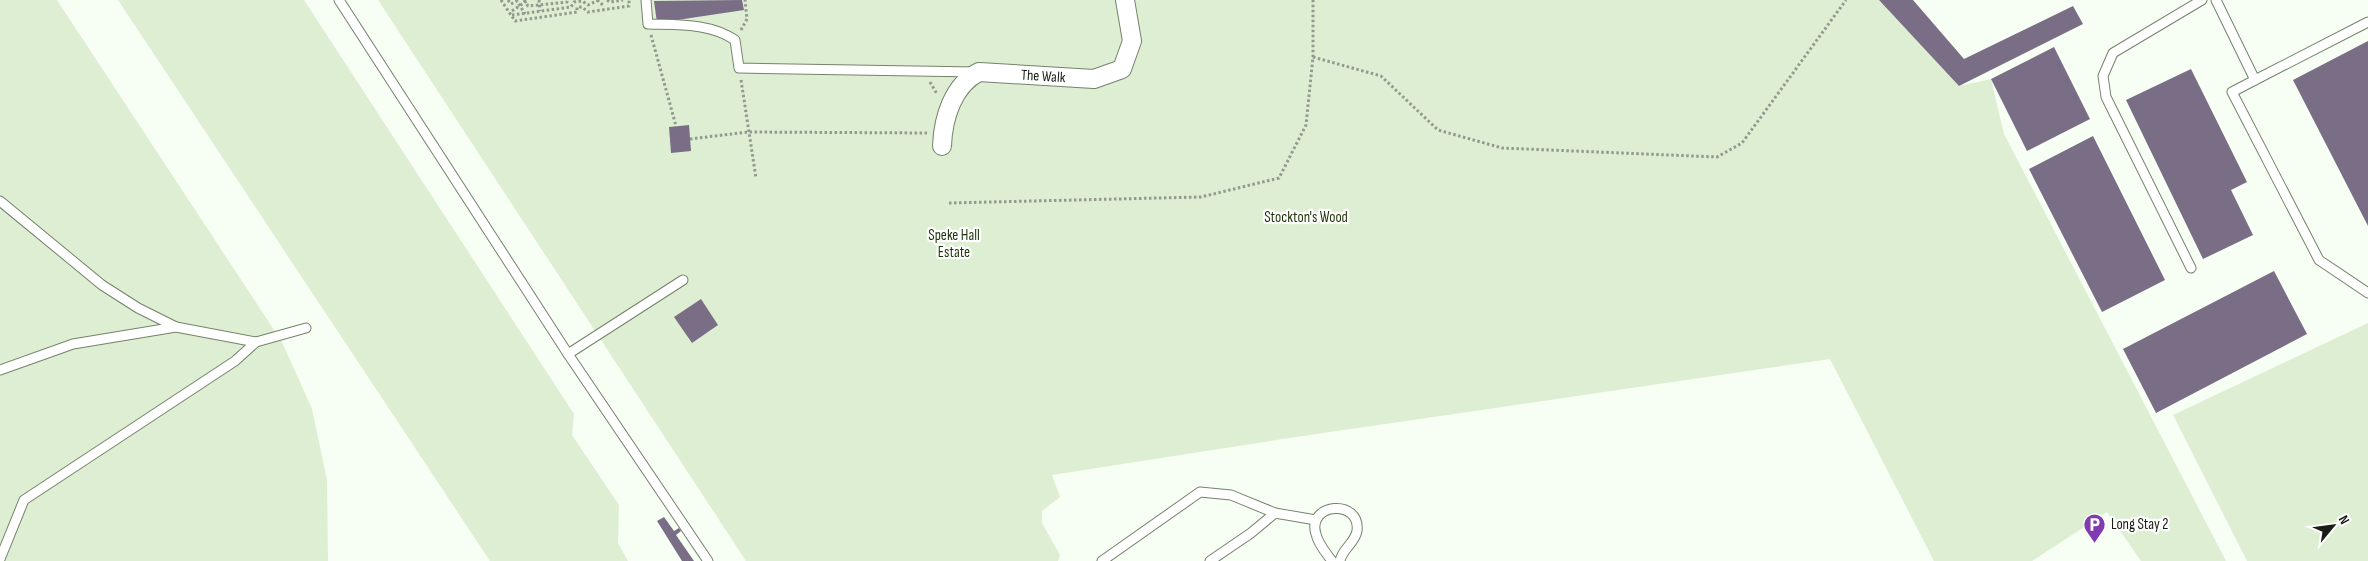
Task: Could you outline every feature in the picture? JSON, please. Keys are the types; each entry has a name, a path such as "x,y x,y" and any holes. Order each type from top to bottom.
{"street":[{"name":"The Walk","path":"979,72 1094,79 1122,69 1132,41 1125,0"},
{"path":"942,139 958,90 968,77 979,72"}],"lane":[{"path":"339,0 568,354 708,561"},
{"path":"646,0 648,24 694,26 720,30 735,40 739,68 979,72"},
{"path":"2191,268 2106,97 2103,76 2113,53 2202,0"},
{"path":"2216,0 2255,80"},
{"path":"2368,22 2232,92 2319,260 2368,293"},
{"path":"0,201 102,285 138,308 176,327 256,342 306,328"},
{"path":"568,354 683,280"},
{"path":"0,370 73,344 176,327"},
{"path":"0,559 24,500 235,361 256,342"},
{"path":"1102,561 1200,492 1231,495 1275,513 1316,520"},
{"path":"1332,561 1316,545 1315,533 1316,520 1324,511 1336,507 1349,512 1357,524 1354,538 1344,551 1340,561"},
{"path":"1210,561 1252,533 1275,513"}],"path":[{"path":"502,0 515,21 577,12 577,7 582,6 588,12 624,7 629,6 628,0"},
{"path":"508,0 511,4 517,1 525,14"},
{"path":"524,0 528,6 567,2 567,0"},
{"path":"511,13 528,0"},
{"path":"539,0 540,11"},
{"path":"511,13 525,14 571,7 574,2 582,1 588,5 598,0 606,8"},
{"path":"607,0 610,2 623,0 624,7"},
{"path":"735,40 746,19 745,0"},
{"path":"949,203 1201,197 1278,178 1306,125 1313,56 1313,0"},
{"path":"1313,56 1381,76 1438,130 1502,148 1717,157 1742,143 1846,0"},
{"path":"648,24 676,126"},
{"path":"739,68 756,178"},
{"path":"690,139 748,132 942,139"}],"green space":[{"path":"0,0 57,0 282,342 312,409 327,480 328,561 0,561"},
{"path":"118,0 304,0 574,414 572,435 619,505 618,543 628,561 490,561"},
{"name":"Speke Hall Estate","path":"378,0 1879,0 1959,86 1991,79 2004,134 2226,561 2141,561 2107,512 2032,561 1934,561 1830,359 1289,438 1052,475 1060,497 1042,511 1042,523 1060,555 1058,561 746,561"},
{"path":"2368,323 2368,561 2247,561 2173,415"}],"building":[{"path":"742,0 744,10 657,23 654,1"},
{"path":"1879,0 1913,0 1964,59 2073,6 2083,24 1959,86"},
{"path":"2368,41 2368,226 2293,80"},
{"path":"2054,47 2090,119 2027,151 1991,79"},
{"path":"2191,69 2247,182 2231,190 2253,235 2203,259 2126,100"},
{"path":"689,125 691,151 671,153 669,127"},
{"path":"2093,136 2165,280 2102,312 2029,169"},
{"path":"2274,271 2307,334 2156,413 2123,349"},
{"path":"701,299 718,325 692,343 674,317"},
{"path":"664,517 674,531 679,528 681,531 676,535 694,561 682,561 657,521"}],"place":[{"name":"Long Stay 2","path":"2095,543"}],"park label":[{"name":"Stockton's Wood","path":"1306,217"}]}
